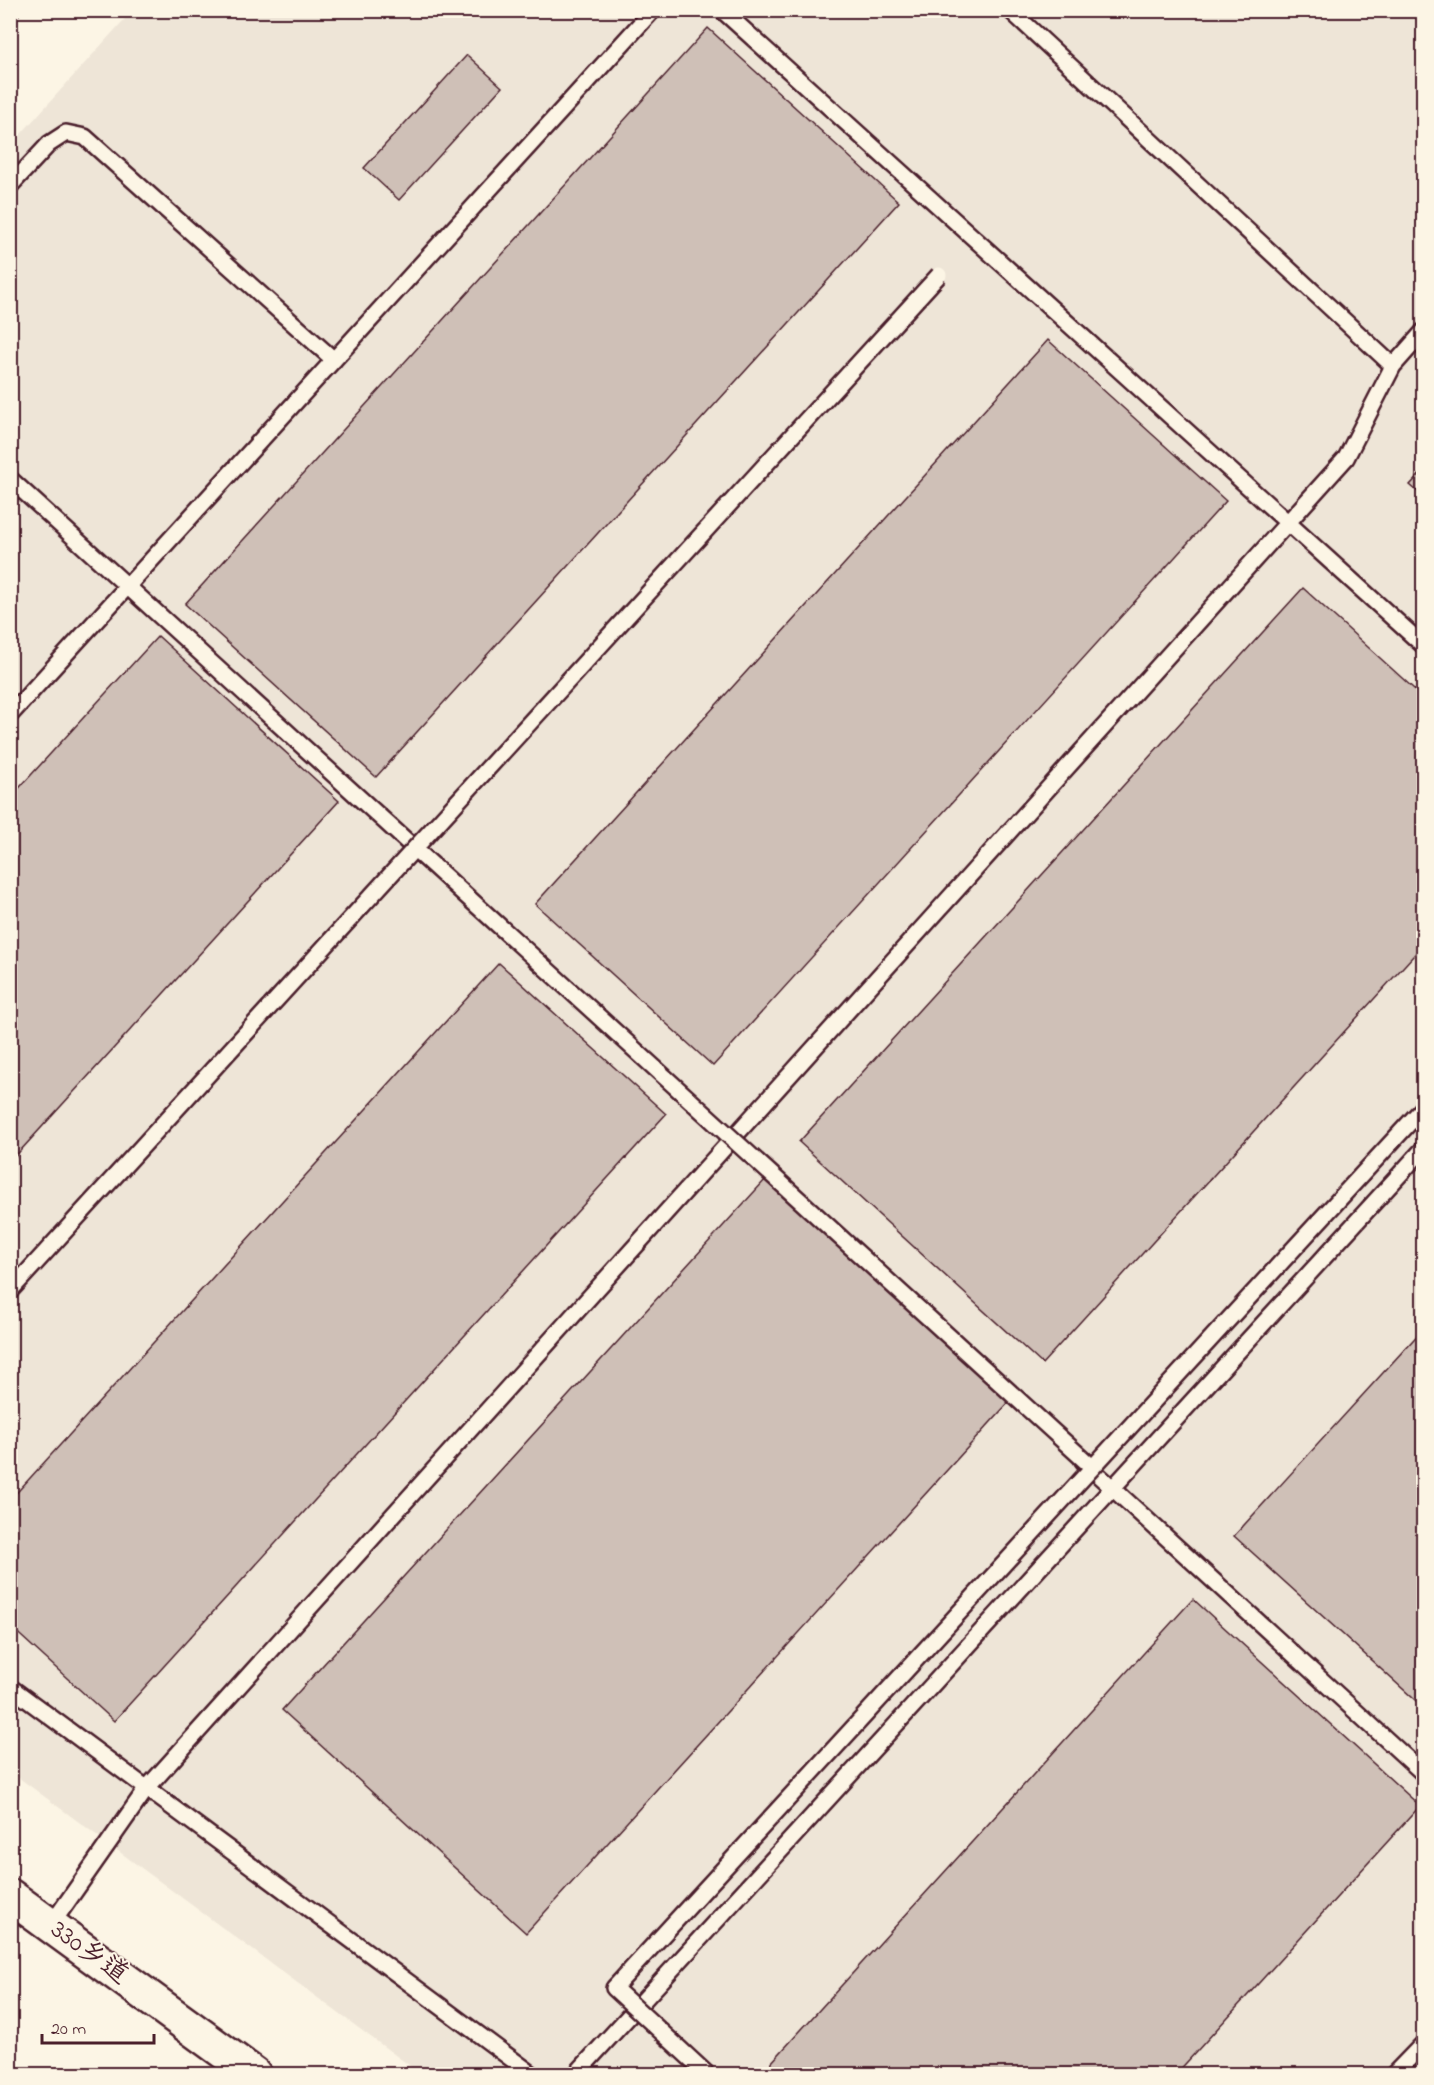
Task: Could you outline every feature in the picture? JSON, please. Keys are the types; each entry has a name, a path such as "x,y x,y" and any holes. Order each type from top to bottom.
{"street":[{"name":"330乡道","path":"10,1896 254,2074"}],"lane":[{"path":"10,714 653,10"},
{"path":"722,10 1424,646"},
{"path":"1010,10 1392,366"},
{"path":"10,186 49,144 66,133 85,137 334,360"},
{"path":"10,1291 420,853 939,275"},
{"path":"51,1926 147,1788 1346,458 1392,366 1424,331"},
{"path":"10,478 1092,1467"},
{"path":"420,853 1424,1774"},
{"path":"707,2074 614,1988 1424,1107"},
{"path":"576,2074 1424,1148"},
{"path":"10,1687 532,2074"},
{"path":"1394,2074 1421,2046"}],"shaded area":[{"path":"132,11 1423,11 1423,2074 421,2074 11,1772 11,145"}],"building":[{"path":"708,28 899,202 376,777 185,604"},
{"path":"467,55 502,87 399,200 364,168"},
{"path":"1048,340 1226,501 713,1066 535,904"},
{"path":"1424,470 1424,497 1410,485"},
{"path":"1303,588 1424,698 1424,944 1042,1364 799,1142"},
{"path":"158,636 339,801 10,1162 10,798"},
{"path":"499,963 666,1114 114,1721 10,1626 10,1500"},
{"path":"765,1180 1009,1402 526,1933 282,1710"},
{"path":"1424,1328 1424,1708 1234,1536"},
{"path":"1193,1599 1420,1806 1176,2074 784,2074 771,2063"}],"waterway":[{"path":"10,17 16,10"}]}
